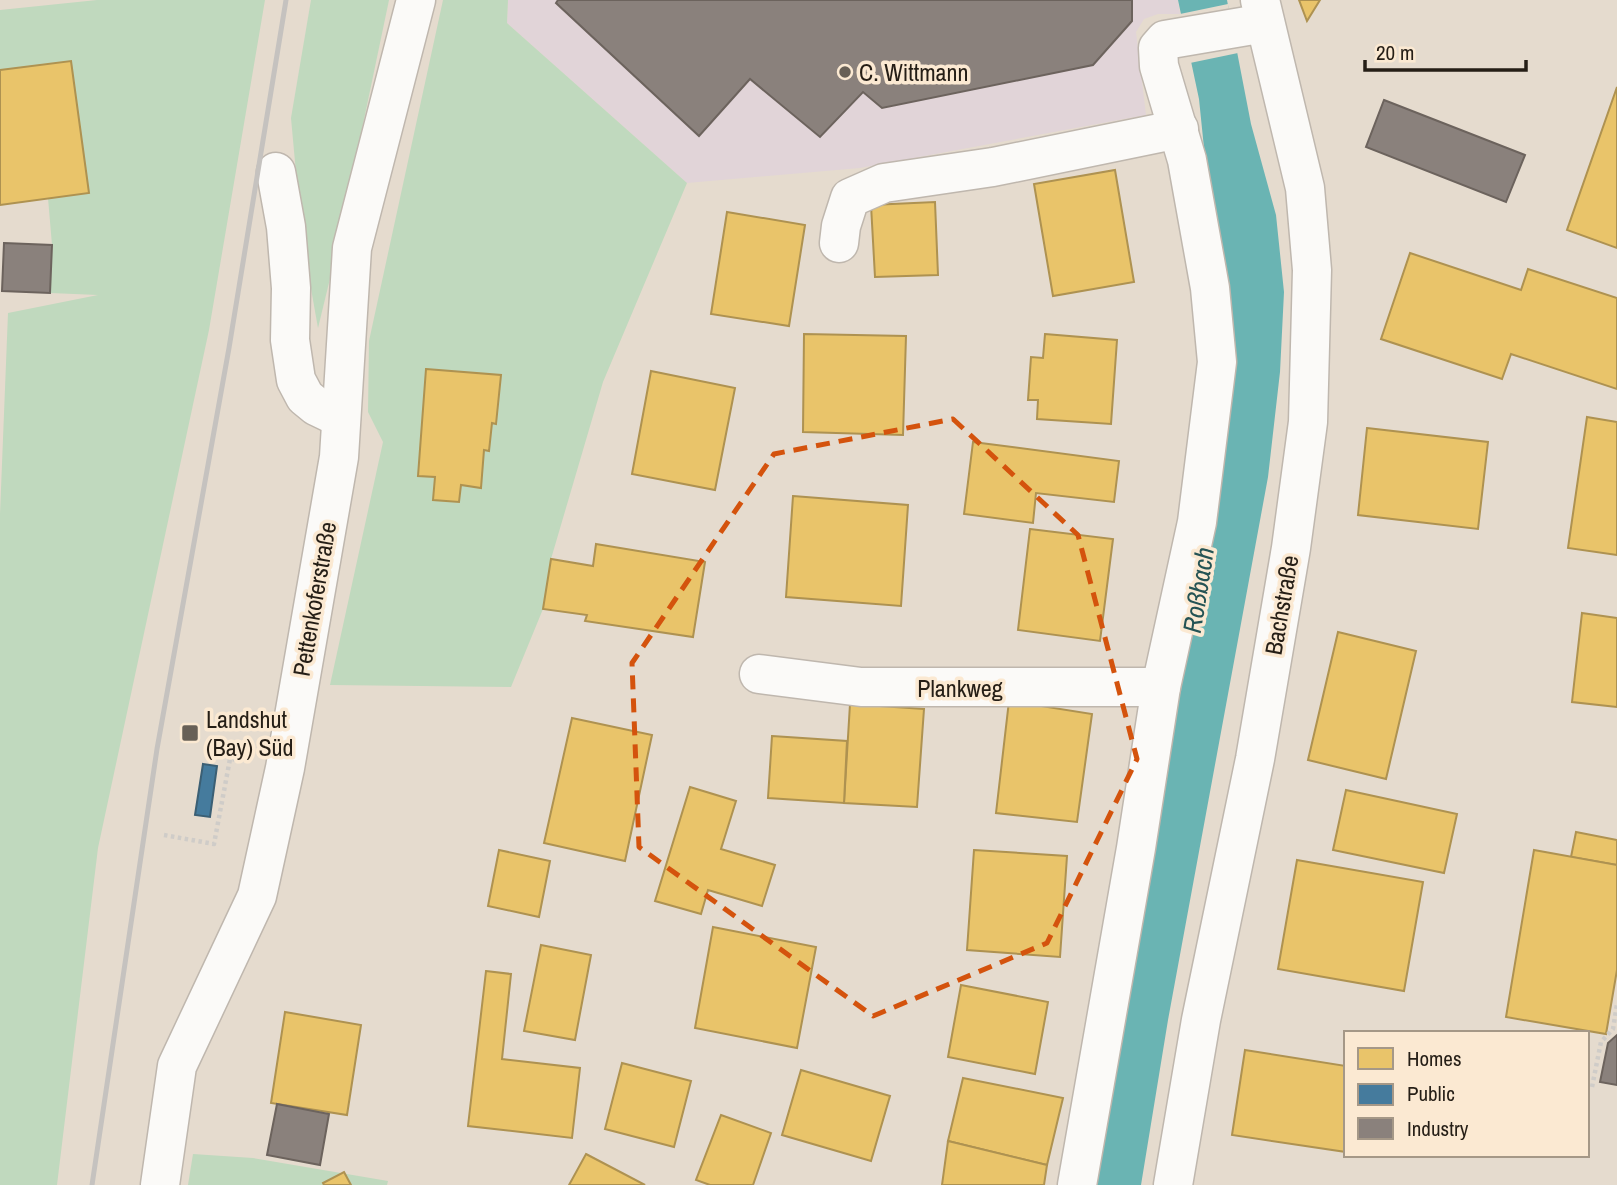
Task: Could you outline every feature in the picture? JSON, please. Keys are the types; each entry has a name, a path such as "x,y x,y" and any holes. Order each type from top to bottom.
{"street":[{"name":"Pettenkoferstraße","path":"160,1185 177,1066 257,896 285,768 339,457 352,248 416,0"},
{"name":"Bachstraße","path":"1077,1185 1136,848 1161,687 1197,522 1217,362 1210,288 1179,128 1159,66 1158,48 1166,40 1252,17 1288,110 1305,188 1312,270 1308,422 1291,548 1255,759 1201,1020 1173,1185"},
{"path":"839,243 850,198 884,183 993,167 1179,128"},
{"path":"276,172 286,227 291,288 290,340 296,380 305,397 316,406 341,418"},
{"name":"Plankweg","path":"759,674 861,687 1161,687"}],"path":[{"path":"164,835 214,844 230,759"},
{"path":"1592,1087 1601,1042 1612,1029 1617,1004"}],"highlighted area":[{"path":"953,419 1078,535 1137,759 1047,943 873,1016 639,847 632,663 774,454"}],"shaded area":[{"path":"508,0 1178,0 1180,14 1158,14 1144,19 1136,32 1146,115 860,168 687,183 507,23"}],"green space":[{"path":"97,0 265,0 209,330 98,848 57,1185 0,1185 0,514 8,313 98,295 50,293 52,245 48,198 88,193 71,61 0,70 0,10"},
{"path":"311,0 389,0 318,328 302,238 291,118"},
{"path":"443,0 508,0 507,23 687,183 603,382 551,559 543,609 511,687 330,685 383,442 368,412 369,341"},
{"path":"193,1154 253,1158 388,1181 387,1185 188,1185"}],"water":[{"name":"Roßbach","path":"1178,0 1227,0 1251,124 1276,215 1284,292 1280,372 1268,477 1168,1020 1141,1185 1093,1185 1207,537 1216,215 1204,148 1199,99"}],"pier":[{"path":"1228,4 1238,53 1190,63 1180,14"}],"building: Homes":[{"path":"1299,0 1320,0 1307,21"},
{"path":"71,61 89,193 0,205 0,70"},
{"path":"1617,87 1617,248 1567,230"},
{"path":"1115,170 1134,282 1053,296 1034,184"},
{"path":"935,202 938,275 875,277 871,205"},
{"path":"727,212 805,225 789,326 711,314"},
{"path":"1410,253 1521,290 1528,269 1617,298 1617,389 1511,354 1502,379 1381,339"},
{"path":"804,334 906,336 903,435 803,432"},
{"path":"1045,334 1117,340 1111,424 1037,419 1038,400 1028,400 1031,357 1043,358"},
{"path":"426,369 501,375 496,424 492,423 489,451 484,450 481,488 461,485 459,502 433,500 435,477 418,476"},
{"path":"651,371 735,388 715,490 632,474"},
{"path":"1587,417 1617,422 1617,555 1568,548"},
{"path":"1367,428 1488,442 1478,529 1358,515"},
{"path":"973,442 1119,461 1114,502 1036,493 1033,523 964,514"},
{"path":"793,496 908,505 901,606 786,597"},
{"path":"1030,529 1113,539 1100,641 1018,630"},
{"path":"596,544 705,562 693,637 585,621 587,615 543,609 551,559 593,566"},
{"path":"1582,613 1617,618 1617,707 1572,702"},
{"path":"1338,632 1416,651 1386,779 1308,760"},
{"path":"1009,701 1092,714 1077,822 996,813"},
{"path":"850,704 924,709 917,807 844,803"},
{"path":"572,718 652,735 625,861 544,843"},
{"path":"772,736 847,741 844,803 768,798"},
{"path":"690,787 736,801 721,849 775,865 762,906 708,890 701,914 655,901"},
{"path":"1346,790 1457,814 1444,873 1333,850"},
{"path":"1576,832 1617,840 1617,865 1571,857"},
{"path":"499,850 550,861 539,917 488,906"},
{"path":"974,850 1067,856 1060,957 967,950"},
{"path":"1534,850 1617,865 1617,970 1606,1034 1506,1017"},
{"path":"1297,860 1423,882 1404,991 1278,969"},
{"path":"713,927 816,947 797,1048 695,1028"},
{"path":"541,945 591,955 575,1040 524,1031"},
{"path":"486,971 511,974 502,1059 580,1068 572,1138 468,1126"},
{"path":"961,985 1048,1002 1035,1074 948,1057"},
{"path":"285,1012 361,1025 347,1115 271,1103"},
{"path":"1245,1050 1344,1066 1344,1152 1232,1135"},
{"path":"622,1063 691,1081 674,1147 605,1129"},
{"path":"801,1070 890,1096 871,1161 782,1135"},
{"path":"963,1078 1063,1098 1047,1165 948,1141"},
{"path":"721,1115 771,1133 753,1185 710,1185 696,1180"},
{"path":"948,1141 1047,1165 1044,1185 942,1185"},
{"path":"586,1154 645,1185 569,1185"},
{"path":"344,1172 351,1185 324,1185 323,1183"}],"building: Public":[{"path":"203,764 217,766 210,817 195,815"}],"building: Industry":[{"name":"C. Wittmann","path":"558,0 1132,0 1132,21 1093,65 882,108 863,92 820,137 750,79 699,136 556,3"},
{"path":"1384,100 1525,155 1506,202 1366,147"},
{"path":"4,243 52,245 50,293 2,291"},
{"path":"1617,1035 1617,1085 1600,1082 1608,1043"},
{"path":"277,1104 329,1114 320,1165 267,1155"}],"railway":[{"path":"92,1185 157,749 229,348 286,0"}],"place":[{"name":"C. Wittmann","path":"845,72"},
{"name":"Landshut (Bay) Süd","path":"190,733"}]}
